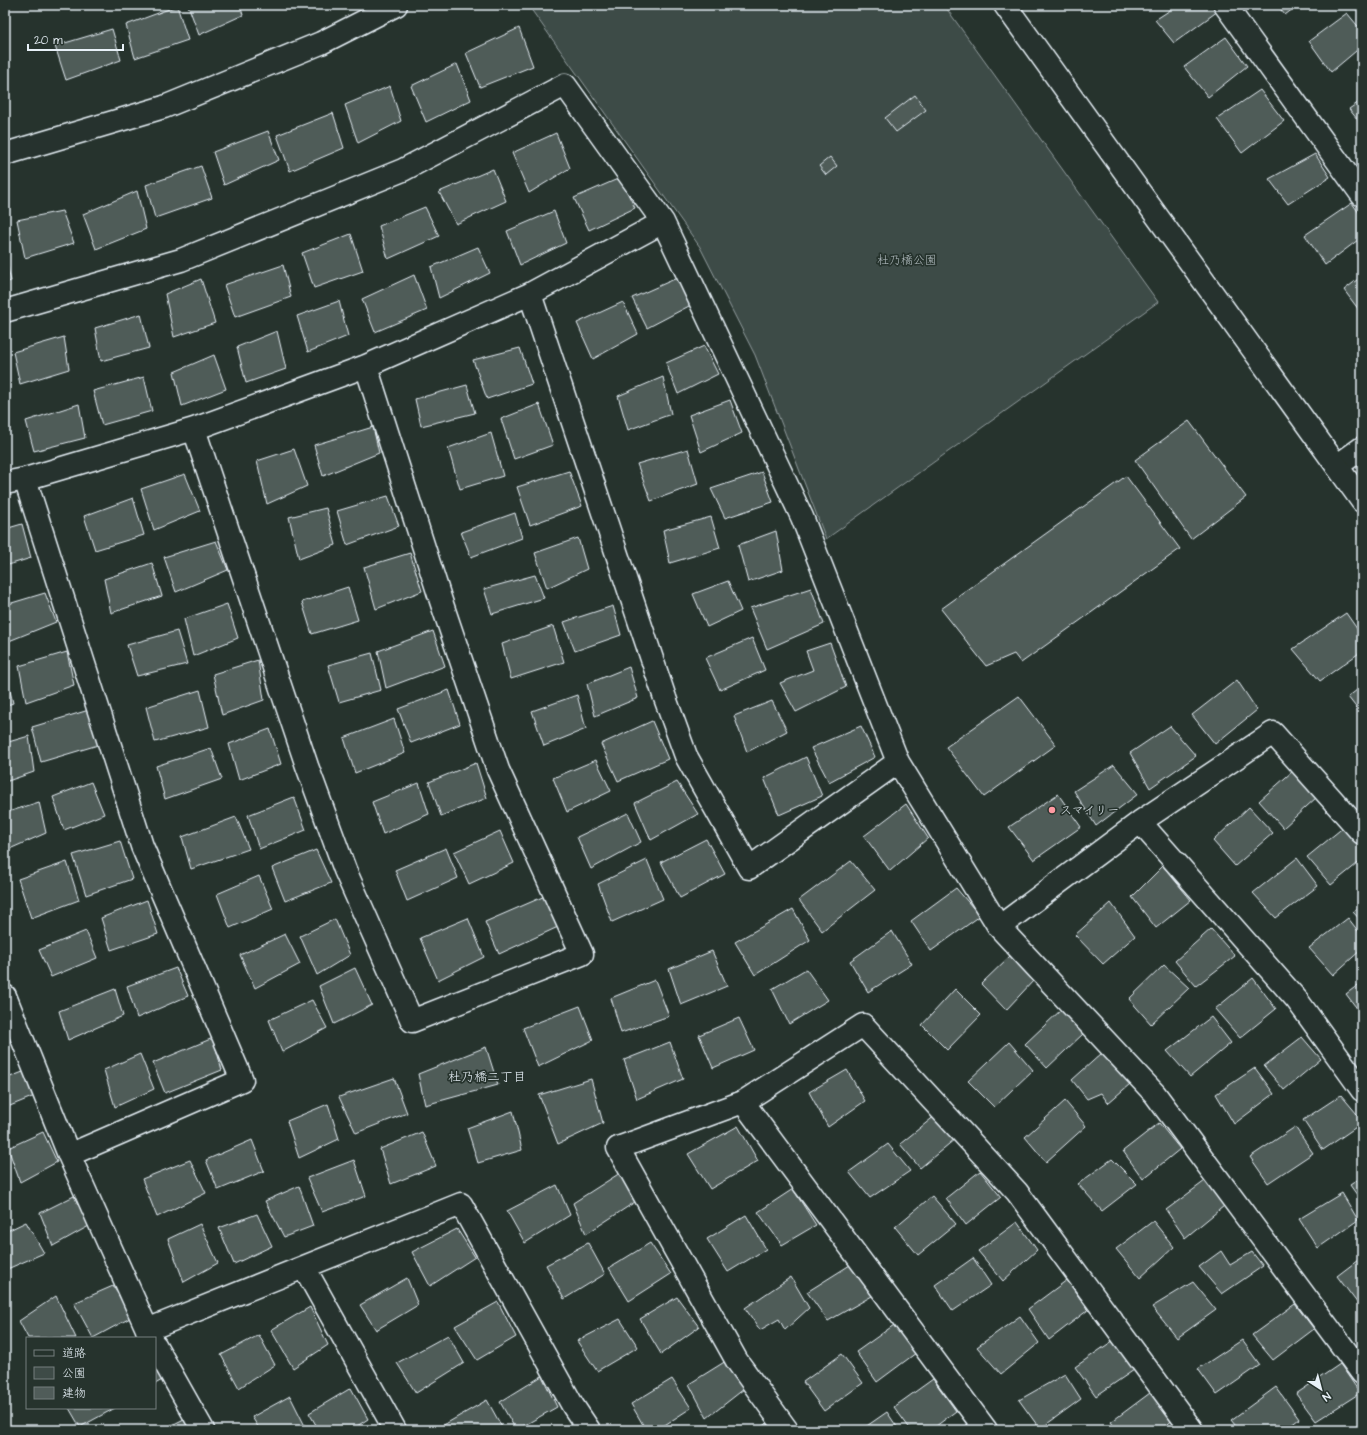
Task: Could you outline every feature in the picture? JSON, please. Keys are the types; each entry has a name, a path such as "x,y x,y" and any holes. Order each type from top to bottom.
{"street":[{"path":"5,154 164,107 322,43 396,5"},
{"path":"1005,5 1362,501"},
{"path":"1225,5 1362,195"},
{"path":"5,311 181,260 196,254 403,170 565,85 663,222 802,517 898,762 999,927 1155,1094 1362,1373"},
{"path":"69,1156 242,1080 142,846 15,481 194,429 366,366 530,294 663,222"},
{"path":"530,294 665,698 686,756 749,868 898,762"},
{"path":"194,429 307,766 345,870 412,1021 582,954 498,770 441,601 366,366"},
{"path":"1337,466 1362,448"},
{"path":"999,927 1140,822 1273,733 1362,833"},
{"path":"1140,822 1297,1000 1362,1090"},
{"path":"5,996 69,1156 151,1337"},
{"path":"787,1430 737,1361 618,1148 743,1102 863,1025 1016,1192 1192,1430"},
{"path":"743,1102 986,1430"},
{"path":"153,1337 304,1267 461,1204 573,1406 589,1430"},
{"path":"304,1267 395,1430"},
{"path":"156,1347 203,1430"}],"green space":[{"name":"杜乃橋公園","path":"528,5 944,5 1158,302 826,539 755,355 700,247"}],"building":[{"path":"188,5 240,5 243,15 199,35"},
{"path":"1178,5 1213,5 1218,11 1174,43 1155,20"},
{"path":"1277,5 1298,5 1285,15"},
{"path":"177,6 188,40 135,58 126,25"},
{"path":"1347,13 1362,31 1362,46 1331,72 1309,41"},
{"path":"519,28 533,66 480,87 466,53"},
{"path":"112,29 121,60 66,80 55,46"},
{"path":"1226,37 1247,66 1208,97 1184,67"},
{"path":"457,64 471,100 426,122 411,86"},
{"path":"390,86 401,121 358,143 345,105"},
{"path":"1260,90 1284,121 1242,153 1217,119"},
{"path":"915,95 926,110 896,132 885,118"},
{"path":"1362,100 1362,125 1349,109"},
{"path":"333,113 344,148 290,171 277,135"},
{"path":"268,131 279,160 224,185 213,152"},
{"path":"556,133 570,168 529,193 512,153"},
{"path":"1315,154 1330,177 1288,204 1269,179"},
{"path":"830,157 837,166 826,175 819,166"},
{"path":"201,166 212,198 155,218 146,185"},
{"path":"493,169 506,201 456,224 439,192"},
{"path":"620,178 635,208 589,230 574,198"},
{"path":"137,191 146,229 96,249 83,214"},
{"path":"1352,203 1362,217 1362,237 1325,265 1305,235"},
{"path":"425,207 439,236 388,259 379,226"},
{"path":"62,211 74,243 25,258 17,220"},
{"path":"554,211 566,243 520,265 507,231"},
{"path":"351,234 363,271 314,288 302,253"},
{"path":"478,247 490,273 439,298 431,267"},
{"path":"5,256 11,281 5,283"},
{"path":"283,265 291,297 235,317 224,285"},
{"path":"414,275 427,310 375,332 362,299"},
{"path":"1362,276 1362,314 1344,290"},
{"path":"677,278 691,305 647,328 632,298"},
{"path":"201,279 215,323 174,337 165,294"},
{"path":"339,301 348,336 308,352 297,316"},
{"path":"623,302 638,334 593,359 577,323"},
{"path":"141,314 149,348 101,361 95,328"},
{"path":"277,331 286,369 246,383 237,347"},
{"path":"64,337 69,369 20,384 13,352"},
{"path":"704,346 718,374 678,394 666,363"},
{"path":"520,348 532,384 487,399 473,360"},
{"path":"214,355 226,389 182,406 174,372"},
{"path":"144,377 152,411 102,425 93,391"},
{"path":"663,377 671,414 628,430 618,396"},
{"path":"467,385 475,413 421,426 415,399"},
{"path":"730,400 742,433 701,452 689,415"},
{"path":"79,404 85,438 34,451 26,421"},
{"path":"539,404 553,445 514,459 501,419"},
{"path":"1189,421 1246,497 1191,539 1135,460"},
{"path":"373,427 379,453 323,476 314,445"},
{"path":"491,433 503,476 460,489 448,448"},
{"path":"294,449 307,486 267,504 257,461"},
{"path":"688,449 698,484 651,501 637,464"},
{"path":"569,471 582,506 530,525 517,487"},
{"path":"762,472 773,502 725,518 711,489"},
{"path":"185,474 200,511 154,530 141,489"},
{"path":"1126,476 1180,549 1021,663 1014,654 986,666 941,609"},
{"path":"388,496 399,526 347,545 337,511"},
{"path":"133,498 144,535 95,550 84,516"},
{"path":"326,508 336,545 299,559 289,517"},
{"path":"515,513 522,538 471,557 461,532"},
{"path":"711,517 720,548 670,563 663,530"},
{"path":"22,524 31,558 5,566 5,529"},
{"path":"776,531 783,570 748,582 738,545"},
{"path":"578,538 587,569 547,588 535,553"},
{"path":"216,541 228,570 176,592 164,557"},
{"path":"410,553 422,591 376,609 364,567"},
{"path":"152,563 162,596 111,613 104,579"},
{"path":"535,575 544,598 492,614 484,589"},
{"path":"728,581 741,611 707,627 693,594"},
{"path":"348,587 358,620 312,634 302,602"},
{"path":"811,588 824,624 767,649 750,608"},
{"path":"45,593 56,622 9,641 5,622 5,605"},
{"path":"227,604 238,638 193,656 184,619"},
{"path":"613,606 621,635 575,651 564,622"},
{"path":"1346,613 1362,636 1362,651 1320,681 1293,649"},
{"path":"553,626 564,662 511,679 502,644"},
{"path":"177,631 187,664 137,676 127,645"},
{"path":"433,631 445,666 386,688 378,651"},
{"path":"752,638 765,670 720,690 705,658"},
{"path":"830,643 846,687 796,712 780,683 813,670 806,651"},
{"path":"67,652 74,685 26,702 19,666"},
{"path":"372,653 381,690 339,702 328,665"},
{"path":"258,660 264,700 222,715 213,674"},
{"path":"629,667 638,698 595,716 587,684"},
{"path":"5,671 13,703 5,706"},
{"path":"1237,680 1257,710 1215,744 1192,715"},
{"path":"1362,686 1362,715 1348,697"},
{"path":"200,690 209,727 155,742 146,707"},
{"path":"449,690 460,724 411,743 398,709"},
{"path":"577,695 586,729 544,746 532,711"},
{"path":"1019,696 1056,745 984,797 946,747"},
{"path":"772,701 787,731 747,752 734,716"},
{"path":"89,710 98,745 41,762 32,727"},
{"path":"394,719 405,753 355,773 344,738"},
{"path":"652,721 668,759 618,781 601,744"},
{"path":"861,726 875,757 829,782 811,748"},
{"path":"1170,726 1196,756 1150,788 1130,753"},
{"path":"270,729 281,764 239,780 229,744"},
{"path":"29,736 34,772 5,782 5,743"},
{"path":"211,748 222,779 165,799 156,766"},
{"path":"806,757 822,796 779,815 764,778"},
{"path":"596,760 611,791 567,812 553,778"},
{"path":"476,763 487,798 441,816 429,782"},
{"path":"1114,765 1138,794 1096,826 1074,791"},
{"path":"1294,770 1317,797 1283,828 1259,801"},
{"path":"91,782 104,814 64,830 53,797"},
{"path":"677,782 698,814 651,840 635,803"},
{"path":"419,783 429,814 383,834 372,802"},
{"name":"スマイリー","path":"1058,794 1081,827 1034,860 1009,827"},
{"path":"294,797 306,830 259,849 248,815"},
{"path":"39,802 46,833 5,851 5,813"},
{"path":"906,804 928,838 890,871 864,836"},
{"path":"1249,807 1273,833 1235,866 1213,841"},
{"path":"628,813 641,842 591,869 577,837"},
{"path":"236,817 249,849 191,869 182,837"},
{"path":"1345,826 1362,849 1362,860 1331,885 1307,857"},
{"path":"500,831 514,863 469,884 454,852"},
{"path":"706,839 725,874 680,898 661,862"},
{"path":"120,841 132,879 86,895 73,855"},
{"path":"446,848 458,878 407,901 395,870"},
{"path":"316,850 331,883 285,901 272,868"},
{"path":"1297,858 1318,886 1276,918 1253,893"},
{"path":"647,860 663,899 612,922 598,884"},
{"path":"851,861 875,890 822,931 799,900"},
{"path":"67,862 79,900 31,918 18,879"},
{"path":"1163,866 1191,900 1156,928 1132,897"},
{"path":"259,876 273,909 230,928 217,894"},
{"path":"956,888 980,916 931,951 911,921"},
{"path":"545,896 558,927 499,954 485,922"},
{"path":"147,900 158,934 111,950 101,918"},
{"path":"1111,903 1135,936 1103,964 1075,935"},
{"path":"1362,904 1362,922 1353,912"},
{"path":"793,909 810,940 755,975 735,942"},
{"path":"468,918 484,957 438,980 420,938"},
{"path":"1348,918 1362,936 1362,949 1333,975 1309,948"},
{"path":"335,919 350,955 317,975 300,936"},
{"path":"1211,929 1235,956 1196,986 1175,961"},
{"path":"86,931 97,958 51,977 39,950"},
{"path":"892,931 912,964 868,992 850,961"},
{"path":"285,934 300,964 255,988 240,955"},
{"path":"712,951 727,986 681,1005 669,969"},
{"path":"1011,955 1034,980 1006,1010 981,984"},
{"path":"1164,965 1189,988 1151,1024 1129,999"},
{"path":"176,968 188,996 137,1018 127,986"},
{"path":"355,968 372,1005 334,1024 319,986"},
{"path":"806,969 828,1000 789,1024 772,989"},
{"path":"1253,978 1276,1009 1240,1038 1215,1009"},
{"path":"655,980 669,1016 621,1033 611,998"},
{"path":"1362,982 1362,1015 1346,994"},
{"path":"115,989 123,1016 68,1040 59,1011"},
{"path":"955,989 981,1015 947,1050 922,1025"},
{"path":"312,1000 327,1028 282,1052 269,1020"},
{"path":"580,1006 593,1040 538,1067 523,1028"},
{"path":"1063,1008 1084,1033 1047,1068 1025,1044"},
{"path":"1211,1017 1231,1043 1190,1077 1167,1051"},
{"path":"739,1018 754,1050 713,1068 699,1035"},
{"path":"1302,1037 1321,1059 1284,1090 1264,1066"},
{"path":"213,1038 222,1070 165,1093 153,1063"},
{"path":"670,1042 683,1079 637,1099 624,1060"},
{"path":"1009,1042 1033,1070 994,1107 968,1081"},
{"path":"486,1047 498,1085 425,1105 418,1074"},
{"path":"1102,1053 1130,1084 1108,1103 1101,1093 1087,1099 1072,1080"},
{"path":"140,1054 154,1089 115,1107 104,1070"},
{"path":"1255,1068 1274,1094 1234,1124 1216,1094"},
{"path":"28,1070 37,1095 5,1108 5,1079"},
{"path":"847,1070 865,1101 828,1127 809,1092"},
{"path":"394,1078 407,1113 356,1133 339,1097"},
{"path":"591,1079 603,1123 558,1144 539,1095"},
{"path":"1341,1095 1362,1120 1362,1123 1323,1150 1303,1120"},
{"path":"1065,1101 1086,1126 1046,1162 1025,1137"},
{"path":"328,1104 339,1139 299,1158 287,1121"},
{"path":"513,1111 522,1150 478,1163 467,1128"},
{"path":"936,1115 955,1139 920,1168 900,1144"},
{"path":"1159,1123 1180,1149 1143,1179 1123,1151"},
{"path":"738,1126 758,1161 710,1189 688,1154"},
{"path":"1295,1127 1313,1153 1268,1183 1250,1157"},
{"path":"43,1132 57,1162 20,1182 8,1148"},
{"path":"422,1132 436,1166 391,1184 380,1149"},
{"path":"252,1140 264,1171 218,1190 206,1160"},
{"path":"888,1144 910,1171 870,1198 849,1172"},
{"path":"1112,1159 1137,1184 1102,1211 1078,1184"},
{"path":"190,1160 206,1193 157,1217 142,1179"},
{"path":"354,1160 366,1196 322,1212 307,1178"},
{"path":"980,1171 1001,1197 966,1225 946,1198"},
{"path":"620,1173 635,1202 586,1234 573,1203"},
{"path":"1362,1177 1362,1202 1350,1185"},
{"path":"1205,1181 1224,1206 1185,1238 1166,1210"},
{"path":"557,1185 570,1215 525,1243 507,1211"},
{"path":"299,1186 313,1226 284,1237 265,1201"},
{"path":"793,1189 816,1225 782,1245 758,1212"},
{"path":"1342,1193 1358,1220 1318,1248 1299,1219"},
{"path":"76,1195 89,1226 53,1246 40,1213"},
{"path":"932,1196 956,1224 918,1255 895,1227"},
{"path":"257,1214 272,1246 234,1264 219,1228"},
{"path":"746,1215 766,1249 728,1272 707,1239"},
{"path":"1153,1221 1174,1247 1140,1278 1116,1249"},
{"path":"26,1222 44,1253 5,1270 5,1232"},
{"path":"1017,1222 1037,1250 1003,1281 978,1251"},
{"path":"200,1224 218,1263 184,1282 168,1239"},
{"path":"457,1229 475,1257 430,1286 412,1252"},
{"path":"588,1243 605,1274 564,1299 546,1265"},
{"path":"650,1243 671,1274 629,1301 609,1268"},
{"path":"1221,1251 1230,1265 1252,1252 1263,1266 1222,1294 1199,1267"},
{"path":"1362,1257 1362,1301 1358,1304 1337,1276"},
{"path":"973,1258 991,1285 953,1311 935,1285"},
{"path":"850,1265 872,1296 828,1321 807,1292"},
{"path":"791,1277 809,1308 785,1330 779,1319 760,1330 745,1308"},
{"path":"407,1278 418,1305 376,1330 360,1305"},
{"path":"1067,1280 1088,1310 1049,1340 1028,1309"},
{"path":"1193,1282 1216,1310 1177,1338 1152,1307"},
{"path":"113,1286 132,1317 92,1337 74,1303"},
{"path":"56,1296 76,1337 27,1337 19,1321"},
{"path":"677,1297 699,1327 661,1354 640,1319"},
{"path":"498,1302 516,1337 477,1360 455,1326"},
{"path":"1295,1304 1314,1329 1273,1360 1252,1335"},
{"path":"310,1307 328,1345 293,1368 271,1330"},
{"path":"1020,1316 1039,1343 1001,1374 977,1347"},
{"path":"620,1319 638,1347 597,1371 577,1341"},
{"path":"894,1325 916,1353 877,1382 856,1352"},
{"path":"259,1335 275,1365 239,1388 221,1355"},
{"path":"448,1335 464,1363 416,1393 397,1363"},
{"path":"1114,1340 1134,1370 1096,1396 1075,1367"},
{"path":"1242,1340 1260,1365 1217,1395 1198,1369"},
{"path":"842,1354 863,1383 824,1411 803,1382"},
{"path":"726,1361 744,1389 707,1418 689,1384"},
{"path":"1340,1364 1360,1393 1316,1421 1296,1394"},
{"path":"156,1365 164,1379 156,1383"},
{"path":"1065,1374 1081,1399 1040,1429 1019,1400"},
{"path":"542,1376 557,1407 516,1430 500,1402"},
{"path":"672,1379 691,1408 657,1430 646,1430 631,1404"},
{"path":"933,1379 956,1411 931,1430 911,1430 894,1407"},
{"path":"1276,1387 1299,1419 1285,1430 1239,1430 1231,1420"},
{"path":"351,1388 368,1419 351,1430 319,1430 309,1413"},
{"path":"1150,1393 1173,1420 1160,1430 1117,1430 1111,1422"},
{"path":"290,1396 305,1426 299,1430 260,1430 252,1417"},
{"path":"487,1400 503,1429 435,1430"},
{"path":"70,1409 113,1409 80,1427"},
{"path":"887,1412 899,1430 861,1430"},
{"path":"186,1418 192,1430 162,1430"},
{"path":"767,1423 772,1430 756,1430"}],"place":[{"name":"スマイリー","path":"1052,810"}],"district":[{"name":"杜乃橋二丁目","path":"487,1077"}]}
